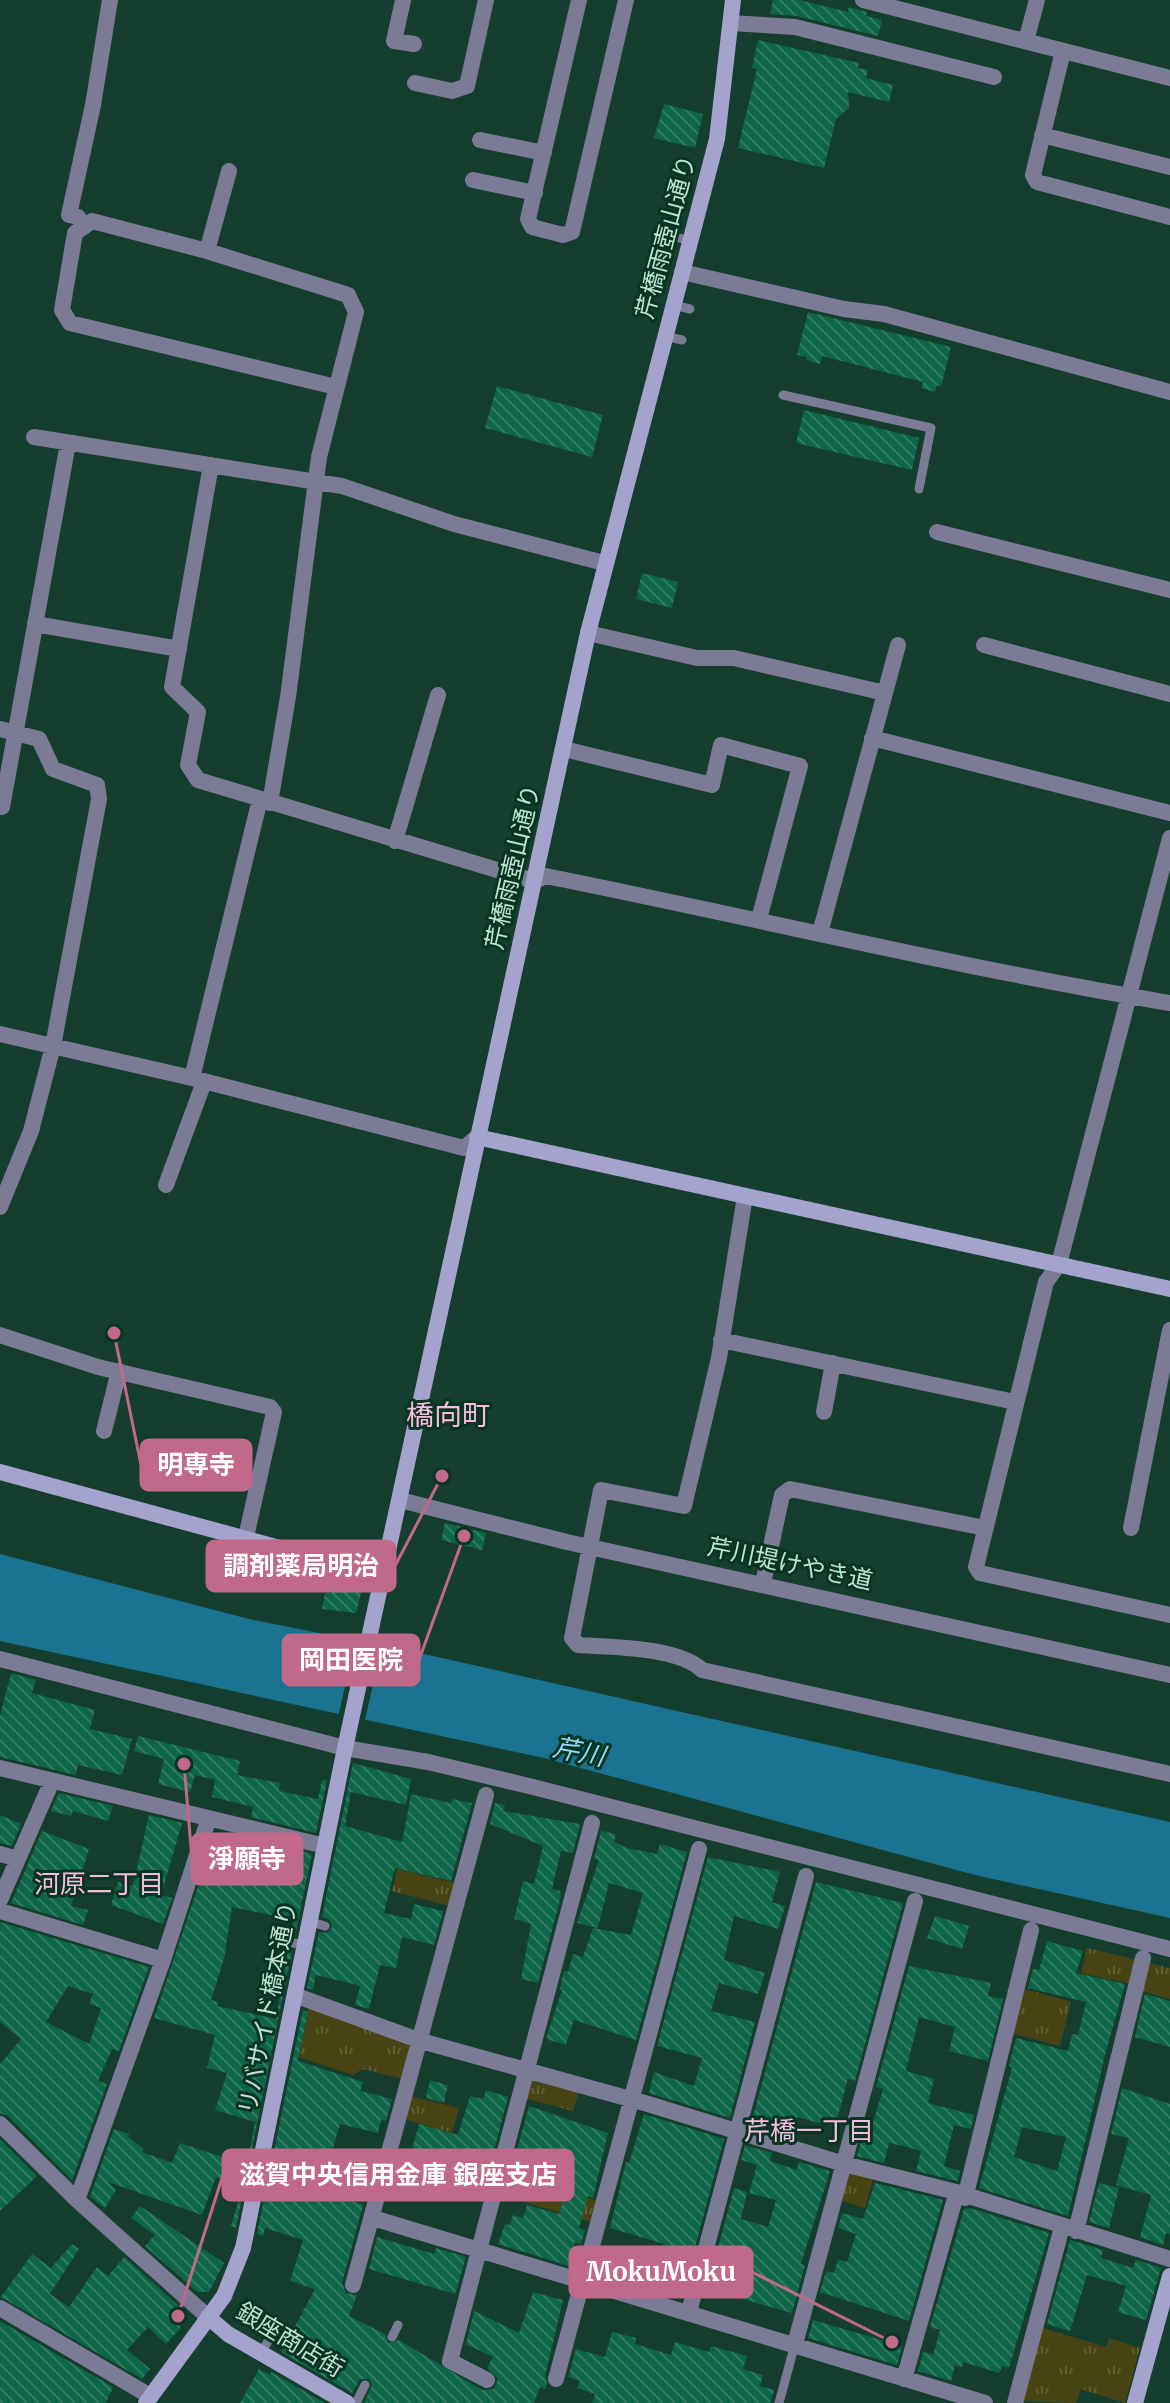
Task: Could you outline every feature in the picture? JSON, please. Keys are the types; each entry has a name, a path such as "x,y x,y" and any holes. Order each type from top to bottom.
{"main road":[{"name":"芹橋雨壺山通り","path":"347,1740 604,563 662,366 664,336 682,272 683,239 700,181 717,139 733,0"},
{"path":"477,1137 1170,1289"},
{"path":"0,1472 383,1576"},
{"name":"リバサイド橋本通り","path":"153,2400 185,2359 208,2317 224,2296 243,2248 306,1946 318,1924 325,1846 347,1740"},
{"path":"1135,2403 1151,2329 1170,2276"},
{"name":"銀座商店街","path":"208,2317 261,2353 347,2403"}],"street":[{"path":"84,227 78,217 69,215 110,0"},
{"path":"403,0 394,41 414,44"},
{"path":"415,83 452,91 467,86 486,0"},
{"path":"579,0 528,219 532,227 563,235 572,232 626,0"},
{"path":"863,0 1170,78"},
{"path":"1026,41 1037,0"},
{"path":"731,23 795,27 994,77"},
{"path":"1063,51 1033,175 1037,182 1170,217"},
{"path":"1042,135 1170,167"},
{"path":"480,140 544,153"},
{"path":"207,251 229,171"},
{"path":"473,180 535,193"},
{"path":"166,1185 198,1080 288,697 316,482 356,312 348,295 207,251 92,221 75,233 62,310 70,323 336,387"},
{"path":"682,272 844,309 884,314 1170,392"},
{"path":"34,437 342,486 454,524 604,563"},
{"path":"6,807 8,731 35,624 67,449 74,443"},
{"path":"211,465 172,687 198,712 188,765 198,780 534,881 546,876 759,919 850,942 1170,1003"},
{"path":"937,532 1170,590"},
{"path":"35,624 179,649"},
{"path":"588,633 697,658 734,658 885,693"},
{"path":"820,933 898,645"},
{"path":"984,645 1170,694"},
{"path":"395,841 438,695"},
{"path":"0,1207 31,1131 53,1046 99,799 97,785 53,769 39,739 8,731"},
{"path":"872,738 1170,813"},
{"path":"564,749 712,785 721,745 800,766 759,919"},
{"path":"1170,838 1059,1264 1046,1282 976,1567 980,1573 1170,1615"},
{"path":"0,1034 198,1080 464,1148 477,1137"},
{"path":"745,1196 706,1419 684,1506 601,1490 572,1638 578,1645 661,1654 693,1661 702,1670 1170,1774"},
{"path":"1131,1528 1170,1330"},
{"path":"0,1335 38,1350 270,1407 274,1412 246,1537"},
{"path":"721,1340 1015,1402"},
{"path":"824,1412 833,1363"},
{"path":"104,1431 119,1371"},
{"path":"763,1583 782,1495 790,1489 985,1528"},
{"name":"芹川堤けやき道","path":"400,1500 590,1547 1170,1675"},
{"path":"0,1659 347,1740 1170,1949"},
{"path":"0,1768 208,1821 325,1846"},
{"path":"0,1900 52,1781"},
{"path":"353,2285 423,2040 486,1795"},
{"path":"71,2198 163,1960 208,1821"},
{"path":"487,2380 450,2361 485,2219 535,2070 592,1823"},
{"path":"556,2379 699,1849"},
{"path":"0,1854 18,1859"},
{"path":"689,2312 806,1876"},
{"path":"795,2344 915,1901"},
{"path":"0,1911 163,1960"},
{"path":"904,2379 960,2196 1031,1930"},
{"path":"1015,2403 1120,2059 1143,1958"},
{"path":"297,1996 423,2040 535,2070 1170,2259"},
{"path":"0,2124 48,2177 208,2317"},
{"path":"373,2218 612,2287 985,2403"},
{"path":"0,2308 153,2400"}],"lane":[{"path":"673,305 690,309"},
{"path":"664,336 682,340"},
{"path":"783,395 931,428 919,489"},
{"path":"272,1938 306,1946"},
{"path":"262,2160 328,2181"},
{"path":"392,2337 398,2325"},
{"path":"261,2353 271,2336"},
{"path":"779,2403 795,2344"},
{"path":"356,2403 365,2385"}],"green space":[{"path":"397,1869 459,1884 453,1907 392,1891"},
{"path":"1087,1948 1138,1960 1130,1984 1081,1973"},
{"path":"1146,1962 1170,1968 1170,1999 1138,1990"},
{"path":"1021,1988 1071,2002 1060,2046 1009,2033"},
{"path":"309,2006 407,2041 409,2047 404,2079 362,2069 353,2075 299,2057"},
{"path":"529,2076 580,2088 573,2111 524,2098"},
{"path":"410,2096 459,2108 452,2133 404,2119"},
{"path":"847,2169 874,2175 865,2208 840,2200"},
{"path":"503,2172 602,2202 595,2223 497,2194"},
{"path":"1039,2327 1106,2347 1109,2338 1140,2348 1125,2403 1081,2389 1076,2403 1019,2401"}],"water":[{"name":"芹川","path":"0,1554 249,1619 424,1654 1170,1822 1170,1918 975,1875 544,1758 0,1641"}],"pier":[{"path":"356,1636 383,1641 364,1724 338,1718"}],"building":[{"path":"773,0 799,0 848,12 849,7 867,12 866,16 882,20 878,36 797,16 770,14"},
{"path":"758,40 859,63 858,68 868,70 866,78 893,85 889,102 848,92 849,108 836,119 824,168 738,148 757,69 752,68"},
{"path":"664,104 703,114 695,148 654,138"},
{"path":"808,312 951,347 941,387 937,385 935,392 921,388 923,382 822,356 820,364 797,355"},
{"path":"497,386 603,415 592,457 485,428"},
{"path":"804,410 919,438 912,470 796,443"},
{"path":"642,573 678,582 672,608 636,599"},
{"path":"445,1523 486,1533 482,1550 441,1540"},
{"path":"338,1575 355,1580 362,1590 356,1613 322,1609 325,1593 332,1593"},
{"path":"11,1673 36,1680 32,1693 95,1710 90,1729 132,1739 122,1775 78,1765 76,1775 0,1757 0,1716"},
{"path":"138,1736 240,1761 237,1775 280,1783 279,1791 318,1799 322,1780 327,1780 316,1833 251,1817 253,1807 212,1797 215,1780 195,1775 190,1792 158,1784 164,1759 134,1751"},
{"path":"353,1763 411,1779 406,1805 351,1792 345,1826 402,1842 411,1794 451,1803 452,1799 472,1803 451,1881 395,1868 384,1913 411,1919 414,1904 443,1911 434,1945 402,1937 396,1968 380,1965 369,2009 355,2005 360,1987 357,1985 316,1975 313,1990 307,1988 319,1932 328,1933 332,1927 330,1920 322,1917"},
{"path":"59,1793 113,1806 108,1821 73,1811 71,1816 51,1811"},
{"path":"495,1803 505,1805 503,1811 580,1824 573,1853 561,1851 552,1889 560,1891 561,1896 538,1983 521,1979 531,1924 514,1919 523,1881 534,1884 543,1846 490,1824"},
{"path":"0,1815 21,1824 12,1846 0,1843"},
{"path":"149,1815 182,1823 161,1895 172,1898 163,1924 111,1905 118,1882 133,1886"},
{"path":"42,1831 89,1849 71,1906 88,1910 83,1925 11,1903"},
{"path":"601,1831 616,1834 614,1842 627,1848 657,1854 660,1844 687,1852 636,2040 574,2020 566,2045 546,2039 562,1990 564,1971 568,1972 573,1954 583,1957 593,1928 631,1935 643,1893 609,1883 598,1928 577,1923 599,1860 594,1859"},
{"path":"216,1833 312,1854 295,1936 291,1935 294,1920 232,1907 224,1959 211,2000 218,2002 217,2006 276,2019 288,1950 292,1951 236,2228 231,2226 243,2185 216,2177 202,2215 108,2182 116,2190 105,2208 90,2197 114,2129 129,2134 128,2137 144,2149 142,2152 172,2163 180,2143 247,2165 255,2122 215,2110 227,2073 207,2068 215,2035 154,2018"},
{"path":"708,1857 780,1872 772,1902 785,1906 778,1929 734,1916 724,1960 765,1973 758,1994 719,1983 711,2011 755,2022 730,2118 649,2093 654,2072 694,2086 702,2058 657,2046"},
{"path":"816,1882 903,1903 855,2081 848,2079 835,2127 797,2117 792,2136 751,2124"},
{"path":"935,1916 969,1926 962,1949 927,1938"},
{"path":"0,1922 149,1967 119,2051 112,2049 98,2081 107,2084 72,2180 8,2116 0,2113 0,2064 21,2039 0,2022","holes":["68,1986 93,1994 89,2004 101,2008 89,2044 46,2022"]},
{"path":"1047,1941 1083,1951 1076,1973 1125,1984 1105,2055 1068,2216 979,2188 1012,2067 1009,2066 1016,2038 1068,2051 1072,2034 1078,2035 1086,2002 1028,1988 1033,1969 1039,1970","holes":["1022,2127 1066,2137 1057,2171 1014,2157"]},
{"path":"909,1966 991,1983 988,1996 1003,1999 988,2061 949,2051 955,2027 919,2017 906,2071 934,2079 928,2103 974,2115 971,2129 954,2125 944,2166 960,2171 958,2181 916,2171 921,2151 907,2147 889,2143 884,2163 857,2156 862,2138 868,2139 883,2089 876,2087"},
{"path":"1145,1994 1170,2001 1170,2047 1135,2037"},
{"path":"303,2010 308,2012 298,2061 363,2082 360,2091 392,2099 386,2121 381,2120 378,2133 340,2124 326,2172 273,2156"},
{"path":"430,2080 448,2085 444,2103 426,2098"},
{"path":"1122,2088 1170,2104 1170,2234 1166,2233 1163,2245 1140,2237 1151,2195 1116,2185 1129,2138 1111,2134"},
{"path":"486,2090 508,2097 490,2166 438,2151 430,2178 406,2171 419,2124 458,2135 470,2096 483,2099"},
{"path":"529,2106 608,2133 593,2198 588,2196 579,2228 585,2230 581,2244 575,2242 569,2266 498,2244 505,2224 510,2225 513,2215 523,2218 527,2205 559,2214 567,2188 511,2172"},
{"path":"644,2114 724,2139 682,2296 661,2290 663,2282 654,2279 664,2244 610,2228 626,2162 629,2163"},
{"path":"0,2139 37,2176 0,2211"},
{"path":"745,2145 772,2153 770,2161 797,2170 799,2162 830,2171 801,2264 805,2265 792,2313 707,2289 734,2188 747,2192 741,2219 768,2227 776,2200 749,2193 757,2165 741,2160"},
{"path":"270,2170 363,2205 342,2283 346,2293 357,2295 349,2316 385,2334 388,2343 399,2340 482,2390 494,2389 498,2379 487,2368 493,2357 466,2344 474,2311 519,2333 533,2292 563,2300 545,2376 547,2384 545,2389 540,2387 534,2403 364,2403 372,2385 369,2379 360,2379 352,2393 281,2352 315,2289 290,2281 303,2240 265,2228 263,2236 257,2234"},
{"path":"875,2183 943,2200 909,2321 820,2292 826,2271 834,2273 838,2259 847,2262 856,2234 838,2228 842,2213 863,2219"},
{"path":"1099,2183 1119,2188 1109,2228 1089,2222"},
{"path":"140,2206 224,2263 209,2292 197,2292 145,2246 155,2235 131,2218"},
{"path":"970,2208 1049,2233 1009,2368 1002,2366 999,2373 963,2362 962,2367 955,2365 951,2381 918,2371 923,2352 933,2355 940,2330 930,2327 964,2209"},
{"path":"377,2237 434,2254 436,2248 466,2257 455,2294 369,2269"},
{"path":"1070,2240 1103,2250 1101,2258 1133,2268 1136,2260 1161,2268 1146,2320 1118,2312 1126,2286 1087,2275 1070,2331 1047,2324"},
{"path":"72,2244 79,2249 50,2294 69,2307 97,2267 108,2276 124,2257 186,2312 179,2330 166,2344 148,2327 127,2350 150,2369 142,2379 1,2297 32,2254 51,2268"},
{"path":"813,2320 902,2346 897,2365 808,2338"},
{"path":"0,2321 113,2387 106,2403 0,2403"},
{"path":"612,2332 636,2338 635,2344 671,2355 675,2342 709,2352 711,2346 747,2356 743,2369 763,2375 760,2386 774,2390 770,2403 592,2403 595,2394 577,2388 580,2381 568,2377 576,2349 605,2357"},
{"path":"259,2369 270,2375 271,2372 325,2403 240,2403"}],"place":[{"name":"明専寺","path":"114,1333"},
{"name":"調剤薬局明治","path":"442,1476"},
{"name":"岡田医院","path":"464,1536"},
{"name":"淨願寺","path":"184,1764"},
{"name":"滋賀中央信用金庫 銀座支店","path":"178,2316"},
{"name":"MokuMoku","path":"892,2342"}],"district":[{"name":"橋向町","path":"448,1415"},
{"name":"河原二丁目","path":"99,1884"},
{"name":"芹橋一丁目","path":"809,2131"}]}
